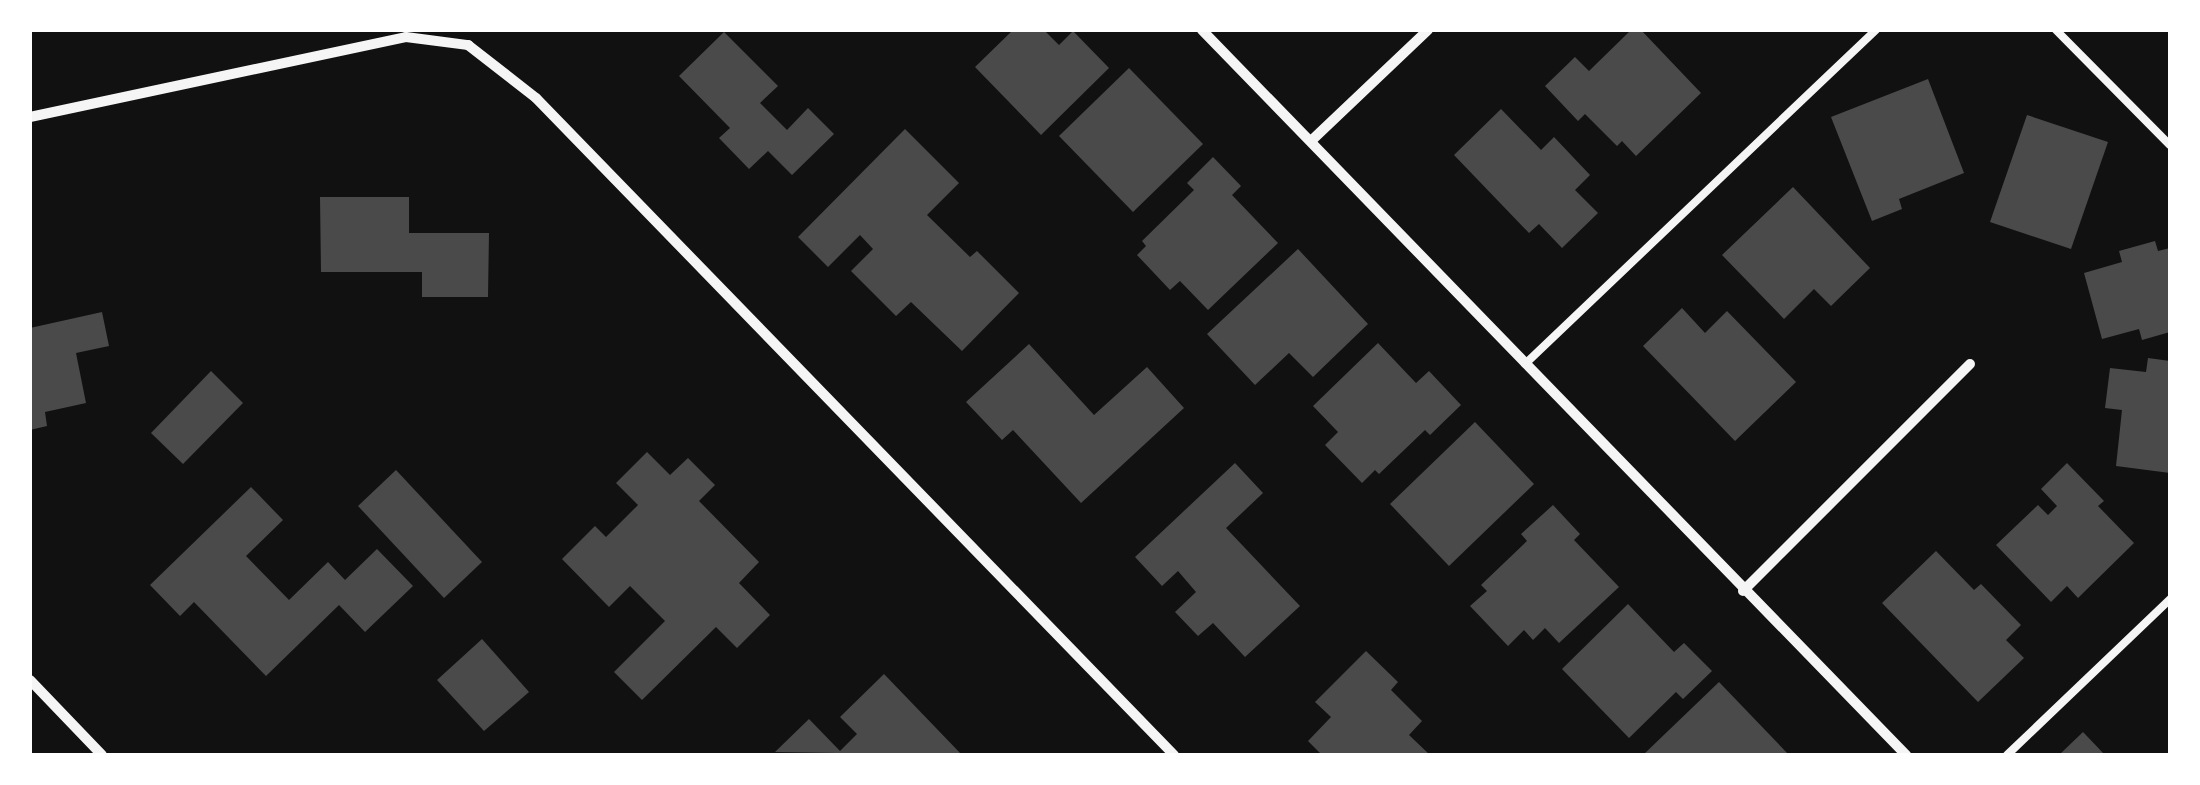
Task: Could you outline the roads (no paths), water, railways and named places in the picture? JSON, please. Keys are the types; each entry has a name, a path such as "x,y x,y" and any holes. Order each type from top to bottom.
{"street":[{"path":"1202,30 1906,755"},
{"path":"1311,141 1428,30"},
{"path":"30,117 406,37 468,45 536,98 1174,755"},
{"path":"1743,591 1970,364"},
{"path":"30,680 102,755"}],"lane":[{"path":"1524,364 1876,30"},
{"path":"2056,30 2170,146"},
{"path":"2007,755 2170,599"}]}
